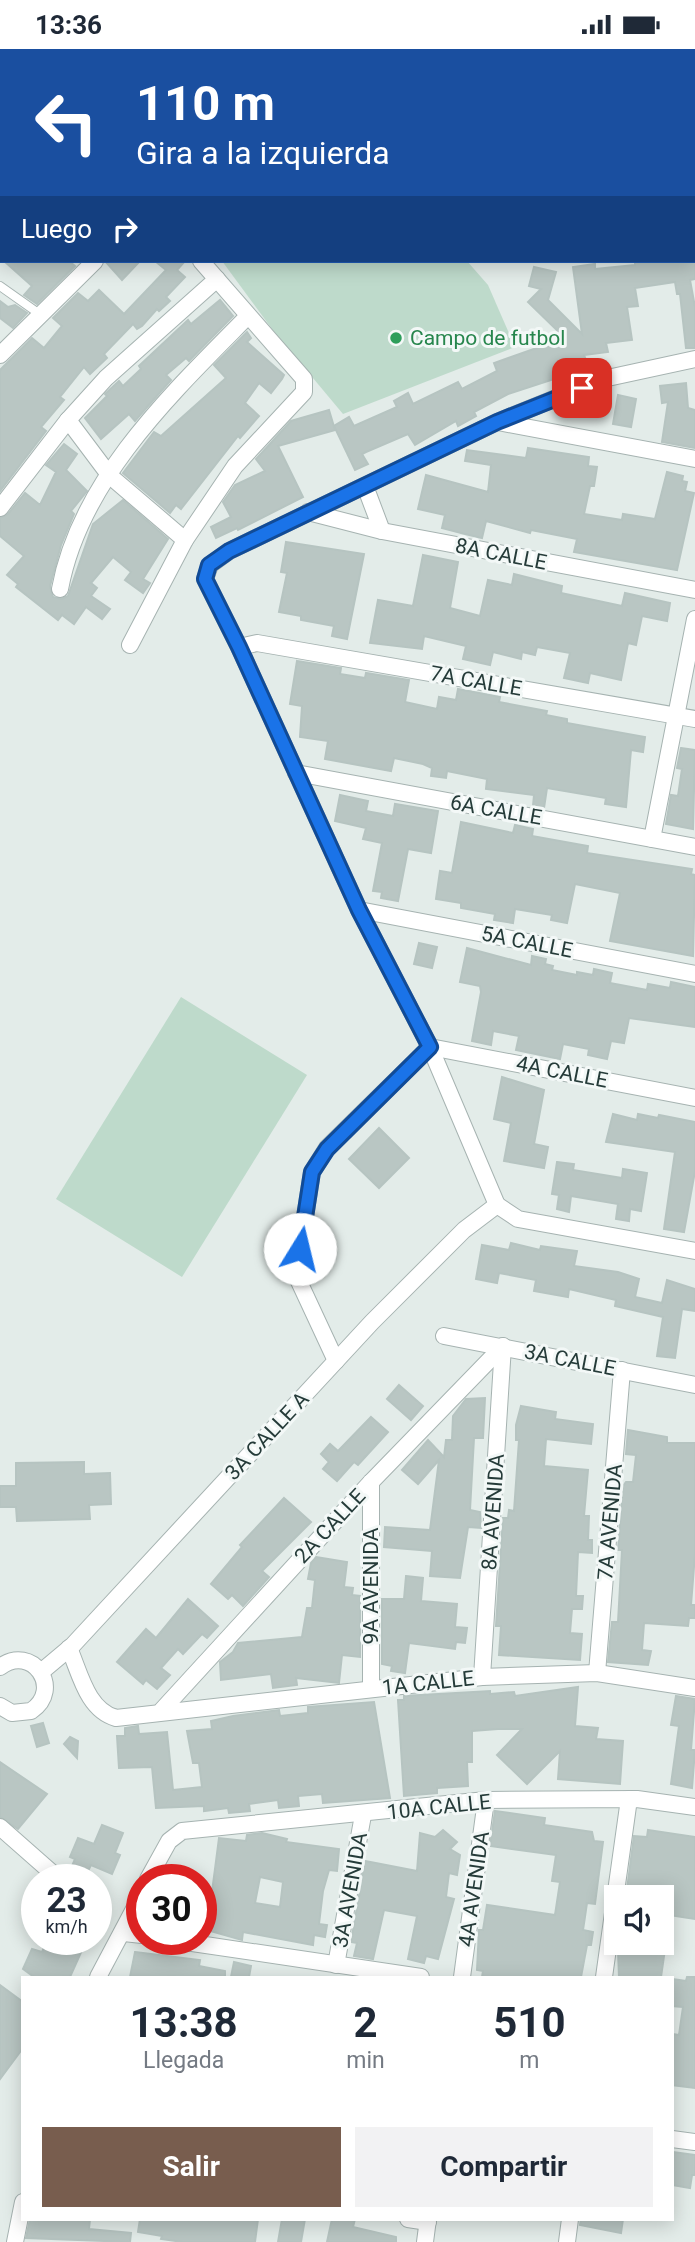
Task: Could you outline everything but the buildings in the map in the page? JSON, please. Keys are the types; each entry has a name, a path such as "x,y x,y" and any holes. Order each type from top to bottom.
{"street":[{"path":"0,355 93,263"},
{"path":"130,645 185,540 235,465 304,392 304,380 247,317 205,263"},
{"path":"0,508 68,420 106,378 217,279"},
{"path":"60,589 66,554 93,499 183,382 247,317"},
{"path":"695,359 603,379 497,422 229,551 209,565 205,579 239,647 359,910 430,1047 497,1205 518,1220 695,1251"},
{"path":"68,420 110,476 185,540"},
{"path":"497,422 695,459"},
{"path":"365,486 382,531"},
{"name":"8A CALLE","path":"308,512 382,531 695,590"},
{"path":"652,839 695,619"},
{"name":"7A CALLE","path":"239,647 257,643 695,719"},
{"name":"6A CALLE","path":"296,773 695,847"},
{"name":"5A CALLE","path":"359,910 695,974"},
{"path":"336,1361 296,1275 312,1172 327,1149 430,1047"},
{"name":"4A CALLE","path":"430,1047 695,1098"},
{"name":"3A CALLE A","path":"41,1672 69,1648 336,1361 464,1230 497,1205"},
{"name":"3A CALLE","path":"444,1336 695,1385"},
{"name":"2A CALLE","path":"162,1710 371,1482 503,1346"},
{"name":"8A AVENIDA","path":"482,1677 503,1346"},
{"name":"7A AVENIDA","path":"597,1673 622,1370"},
{"name":"9A AVENIDA","path":"371,1482 371,1689"},
{"name":"1A CALLE","path":"69,1648 89,1698 103,1715 116,1718 162,1710 482,1677 597,1673 695,1688"},
{"path":"0,1707 18,1714 36,1707 45,1692 41,1672 26,1660 2,1660"},
{"path":"604,1976 629,1799"},
{"name":"10A CALLE","path":"157,1864 169,1841 182,1832 486,1800 629,1799 695,1807"},
{"name":"4A AVENIDA","path":"463,1976 486,1800"},
{"name":"3A AVENIDA","path":"336,1965 363,1815"},
{"path":"0,1827 42,1864"},
{"path":"99,1976 126,1929"},
{"path":"217,1947 414,1976"},
{"path":"674,2139 695,2142"},
{"path":"15,2242 21,2212"},
{"path":"425,2242 428,2221"},
{"path":"567,2242 570,2221"}],"lane":[{"path":"0,286 41,315"}],"green space":[{"name":"Campo de futbol","path":"223,263 469,263 488,285 515,347 343,414 272,329"},
{"path":"181,997 307,1075 182,1277 56,1199"}],"place":[{"name":"Campo de futbol","path":"396,338"}],"route":[{"path":"300,1249 312,1172 327,1149 430,1047 359,910 239,647 211,595 205,579 209,565 229,551 497,422 582,388"}]}
